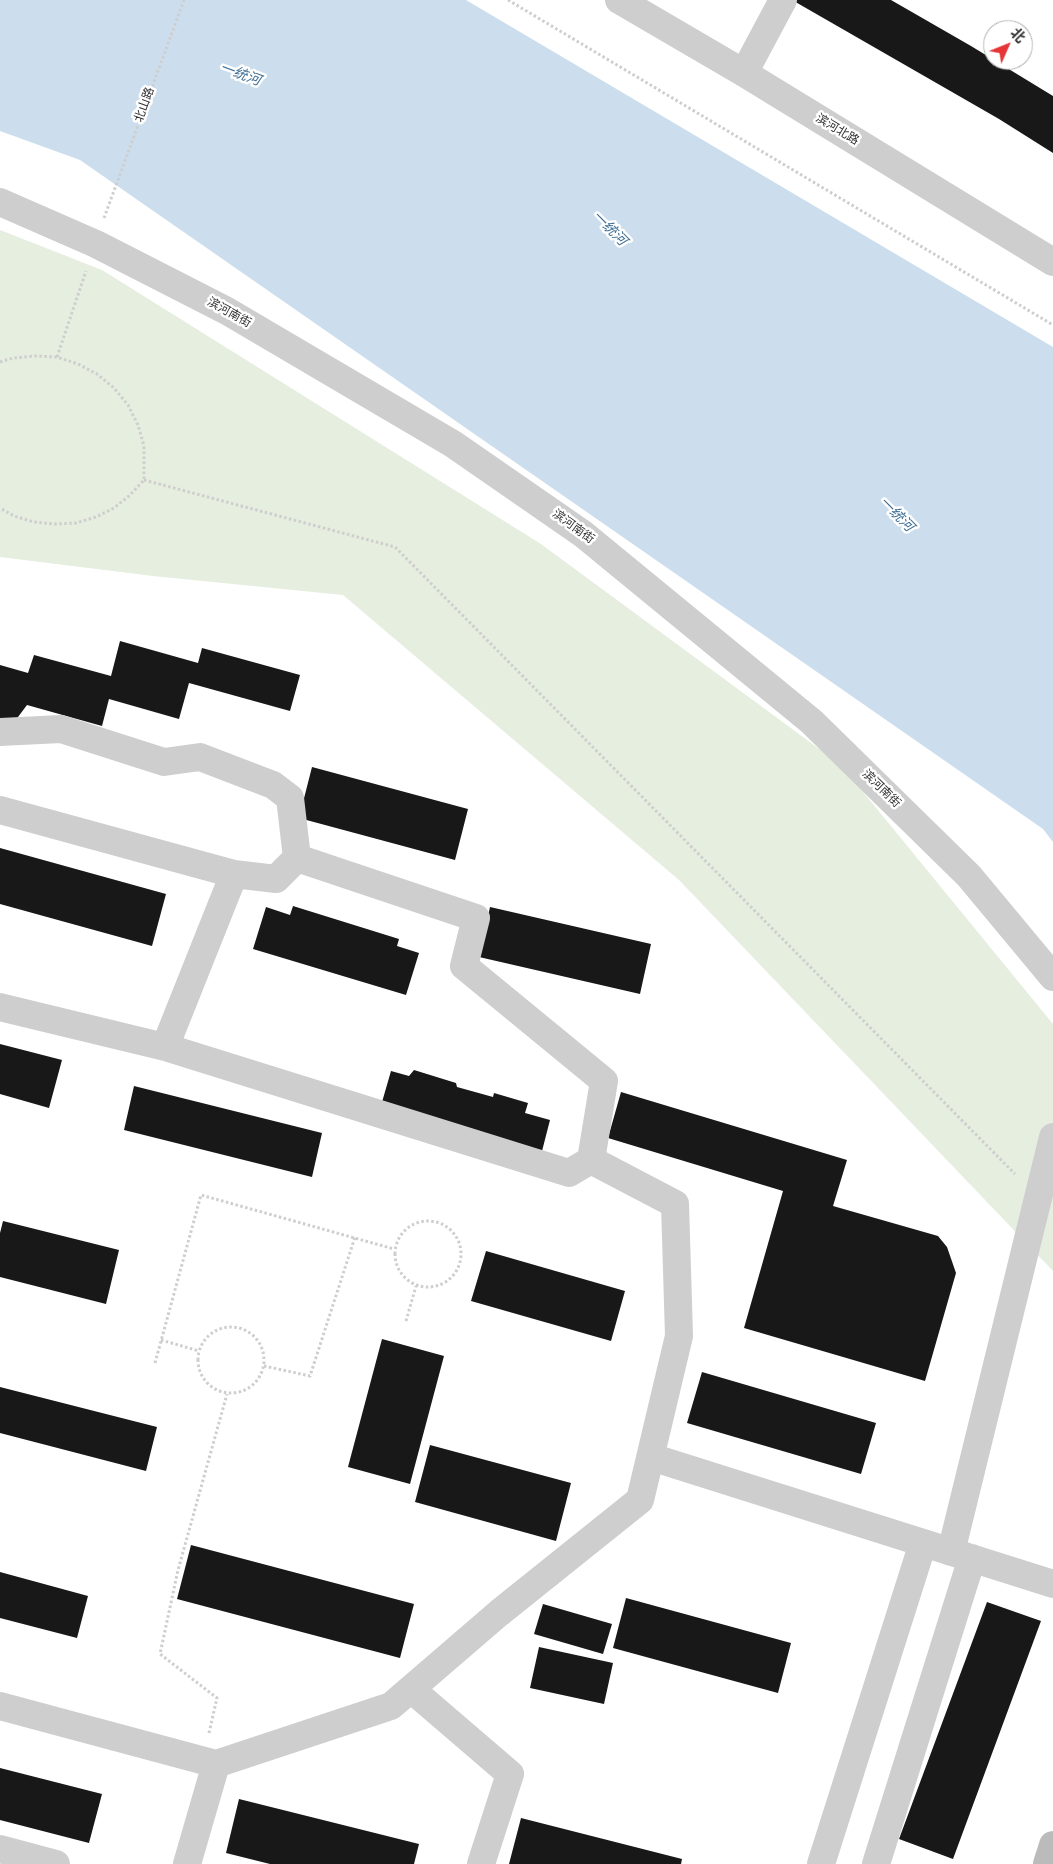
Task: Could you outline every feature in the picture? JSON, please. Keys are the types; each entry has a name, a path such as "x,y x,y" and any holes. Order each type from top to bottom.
{"street":[{"name":"滨河北路","path":"619,0 744,73 1053,262"},
{"path":"744,73 783,0"},
{"name":"滨河南街","path":"0,202 96,244 227,311 453,444 584,534 812,722 969,876 1053,977"},
{"path":"0,732 61,729 164,762 200,757 273,785 290,798 297,858"},
{"path":"0,810 234,874 276,879 297,858"},
{"path":"297,858 476,918 464,966 604,1081 591,1160"},
{"path":"165,1047 234,874"},
{"path":"0,1008 165,1047 569,1173 591,1160"},
{"path":"876,1864 962,1555 1038,1198 1053,1137"},
{"path":"0,1706 209,1762 391,1706 500,1613 640,1500 679,1336 675,1204 591,1160"},
{"path":"651,1457 1053,1584"},
{"path":"821,1864 923,1543"},
{"path":"411,1689 510,1774 481,1864"},
{"path":"187,1864 209,1762"},
{"path":"1047,1864 1053,1845"},
{"path":"0,1849 56,1864"}],"path":[{"name":"北山路","path":"107,209 184,0"},
{"path":"508,0 1053,325"},
{"path":"57,357 96,244"},
{"path":"0,362 13,358 35,356 57,357 78,364 97,374 114,388 128,405 138,425 144,446 144,480 114,508 96,517 76,523 55,524 34,522 14,516 0,508"},
{"path":"144,480 395,547 1038,1198"},
{"path":"155,1363 201,1195 394,1248"},
{"path":"430,1221 446,1226 457,1238 461,1254 458,1270 448,1282 432,1288 416,1286 403,1277 396,1264 394,1248 402,1234 414,1224 430,1221"},
{"path":"264,1366 310,1376 355,1237"},
{"path":"406,1322 416,1286"},
{"path":"226,1328 239,1328 250,1333 259,1342 264,1354 264,1366 259,1378 251,1387 240,1393 227,1394 213,1389 203,1378 198,1365 199,1351 205,1340 214,1332 226,1328"},
{"path":"161,1340 199,1351"},
{"path":"209,1762 217,1698 160,1654 178,1570 227,1394"}],"green space":[{"path":"0,230 102,270 541,544 841,765 1053,1024 1053,1271 679,880 343,595 153,576 0,557"}],"water":[{"name":"一统河","path":"0,0 466,0 1053,347 1053,842 1043,829 80,160 0,131"}],"building":[{"path":"792,0 891,0 971,46 983,53 983,70 1010,70 1053,96 1053,153 999,119"},
{"path":"120,641 198,663 202,648 300,675 290,711 189,683 179,719 109,699 102,726 27,705 12,725 0,722 0,665 28,673 34,655 111,676"},
{"path":"312,767 468,809 455,860 299,818"},
{"path":"0,848 166,894 152,946 0,904"},
{"path":"293,906 399,939 397,946 419,953 406,995 253,949 266,907 290,915"},
{"path":"490,907 651,944 640,994 479,957"},
{"path":"0,1044 62,1060 49,1108 0,1094"},
{"path":"414,1070 456,1083 457,1087 493,1097 494,1093 528,1103 525,1113 550,1120 541,1155 380,1109 391,1071 409,1076"},
{"path":"134,1086 322,1133 312,1177 124,1130"},
{"path":"621,1092 847,1160 833,1206 938,1236 947,1247 956,1273 925,1381 744,1328 783,1191 608,1138"},
{"path":"3,1221 119,1250 106,1304 0,1277 0,1233"},
{"path":"486,1251 625,1291 611,1341 471,1301"},
{"path":"382,1339 444,1356 410,1484 348,1467"},
{"path":"702,1372 876,1423 861,1474 687,1423"},
{"path":"0,1387 157,1427 146,1471 0,1433"},
{"path":"430,1445 571,1483 556,1541 415,1502"},
{"path":"191,1545 414,1604 400,1658 177,1599"},
{"path":"0,1572 88,1596 77,1638 0,1618"},
{"path":"626,1598 791,1643 778,1693 613,1648"},
{"path":"987,1602 1041,1621 953,1859 899,1839"},
{"path":"543,1604 612,1624 603,1654 534,1634"},
{"path":"539,1647 613,1663 604,1704 530,1688"},
{"path":"0,1768 102,1794 89,1843 0,1820"},
{"path":"239,1799 419,1844 414,1864 270,1864 226,1853"},
{"path":"521,1818 682,1859 681,1864 509,1864"}]}
